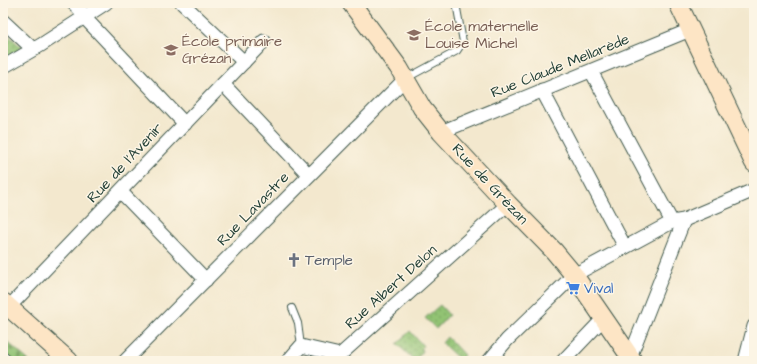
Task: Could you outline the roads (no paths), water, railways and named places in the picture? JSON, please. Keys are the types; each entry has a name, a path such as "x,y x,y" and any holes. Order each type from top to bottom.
{"street":[{"path":"73,3 81,11 84,17 185,124"},
{"path":"3,67 106,3"},
{"path":"182,3 244,62"},
{"name":"Rue de Grézan","path":"351,3 399,68 422,108 441,132 554,251 574,275 632,359"},
{"path":"678,3 754,163"},
{"path":"3,21 33,49"},
{"name":"Rue Claude Mellarède","path":"441,132 690,30"},
{"name":"Rue de l'Avenir","path":"5,307 121,192 264,41"},
{"path":"591,70 678,221 632,359"},
{"name":"Rue Lavastre","path":"125,361 405,79"},
{"path":"223,84 309,175"},
{"path":"542,90 625,247"},
{"path":"488,361 507,340 574,275 625,247 678,221 754,190"},
{"path":"121,192 206,280"},
{"name":"Rue Albert Delon","path":"301,346 340,355 508,204"},
{"path":"5,307 56,361"},
{"path":"5,307 68,361"},
{"path":"563,361 604,318"},
{"path":"745,361 754,326"},
{"path":"288,361 301,346"}],"lane":[{"path":"405,79 457,51 463,42 456,3"},
{"path":"5,307 63,361"},
{"path":"292,308 298,323 301,346"},
{"path":"3,354 10,361"}],"place":[{"name":"École maternelle Louise Michel","path":"414,35"},
{"name":"École primaire Grézan","path":"171,50"},
{"name":"Temple","path":"294,260"},
{"name":"Vival","path":"573,288"}]}
